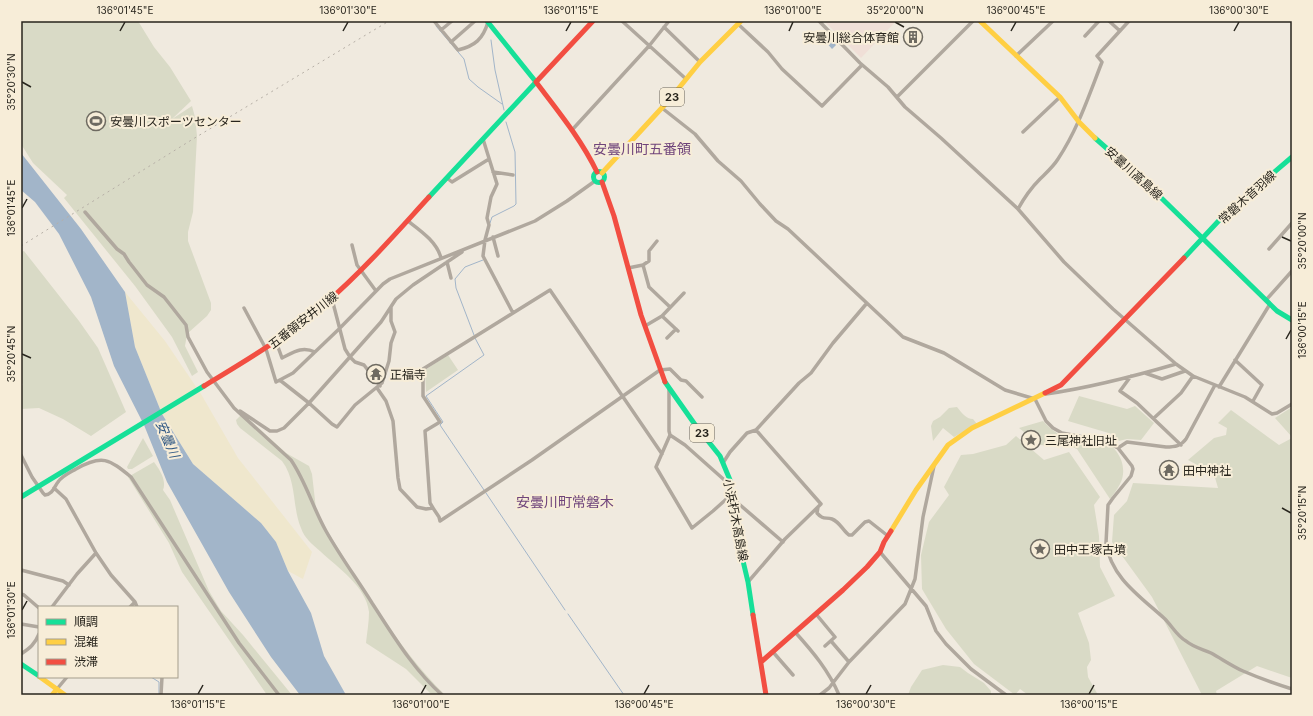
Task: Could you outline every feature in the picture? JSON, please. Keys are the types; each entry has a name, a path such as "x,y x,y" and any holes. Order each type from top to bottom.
{"main road":[{"name":"小浜朽木高島線","path":"487,21 572,130 604,178 602,182 614,216 645,326 660,370 669,390 720,456 723,463 730,486 739,544 748,582 766,695"},
{"path":"536,82 593,21"},
{"name":"安曇川高島線","path":"980,21 1060,97 1079,122 1097,140 1145,182 1277,311 1292,320"},
{"name":"23","path":"600,173 662,108 700,62 740,22"},
{"name":"五番領安井川線","path":"21,497 266,349 301,325 332,299 361,271 536,82"},
{"name":"常磐木音羽線","path":"761,662 858,577 880,552 888,536 935,462 948,445 972,428 1035,400 1061,385 1126,319 1225,214 1291,161"},
{"path":"600,173 594,176 595,181 598,183 602,182"},
{"path":"21,664 38,676"},
{"path":"40,678 65,695"},
{"path":"52,695 57,689"}],"street":[{"path":"434,21 458,50 470,47 485,34 487,21"},
{"path":"441,30 452,21"},
{"path":"451,42 475,21"},
{"path":"622,21 686,79"},
{"path":"572,130 649,46 669,21"},
{"path":"819,21 862,64 888,87 905,107 1018,209 1064,262 1176,364 1193,376 1252,401 1272,414 1277,413 1292,404"},
{"path":"897,97 973,21"},
{"path":"1016,56 1053,21"},
{"path":"1085,36 1099,21"},
{"path":"1109,21 1120,31"},
{"path":"1018,209 1028,192 1056,162 1079,122 1102,62 1097,56 1129,21"},
{"path":"740,22 782,69 822,106 862,64"},
{"path":"664,26 700,62"},
{"path":"1023,132 1060,97"},
{"path":"662,108 695,134 718,161 742,181 776,221 788,229 903,337 944,353 1005,390 1035,400 1046,421 1053,428 1062,432 1104,441 1118,448 1133,469 1131,476 1108,505 1106,543 1110,559 1122,579 1131,590 1166,620 1186,642 1243,670 1292,689"},
{"path":"483,139 497,184 491,197 487,218 489,225 483,256 513,313"},
{"path":"447,178 452,182 489,159"},
{"path":"494,172 514,176"},
{"path":"244,308 266,349 276,382 281,381 293,373 383,284 390,279 535,220 567,201 595,181"},
{"path":"85,212 117,249 124,254 128,262 147,285 164,297 186,325 188,337 213,381 236,410 291,460 303,480 325,530 416,667 430,684 442,695"},
{"path":"408,220 430,240 439,251 441,258"},
{"path":"1269,249 1292,223"},
{"path":"492,237 498,256"},
{"path":"628,268 643,265 649,261 649,251 657,241"},
{"path":"352,245 354,249 355,261 376,291"},
{"path":"236,410 248,416 270,431 277,431 284,428 309,403 381,322 396,300 413,285 459,255 464,249"},
{"path":"447,262 452,278"},
{"path":"643,265 649,287 670,307"},
{"path":"1219,387 1268,302 1292,271"},
{"path":"662,454 622,396 550,290 423,369 423,396 440,422 425,431 430,503 440,521 532,460 622,396 660,370 670,369 681,380 686,381 702,397"},
{"path":"645,326 662,316 684,292"},
{"path":"332,299 345,349 355,362 364,365 386,401 393,421 400,489 417,507 426,510 433,508"},
{"path":"723,463 730,452 747,433 756,430 811,373 867,303"},
{"path":"281,381 337,427 355,405 382,383 389,361 391,344 395,332 391,321 391,307"},
{"path":"662,316 677,330 667,338"},
{"path":"278,347 282,358 300,349 310,349 315,352"},
{"path":"1235,360 1262,385 1252,401"},
{"path":"1043,395 1144,373 1176,364"},
{"path":"1144,373 1162,379 1186,371"},
{"path":"1131,376 1120,391 1137,402 1181,445"},
{"path":"1154,418 1182,393 1193,376"},
{"path":"1118,448 1127,442 1166,447 1181,445 1186,439 1215,385"},
{"path":"669,390 670,435 656,467 692,528 732,496 783,542"},
{"path":"748,582 783,542 822,504 756,430"},
{"path":"670,435 685,445 730,486"},
{"path":"21,455 38,486 45,495 48,494 64,476 95,461 103,460 115,465 131,477 240,643 279,695"},
{"path":"820,695 829,688 849,662 905,604 915,579 923,517 935,462"},
{"path":"54,488 66,499 96,553 111,575 135,602 137,606"},
{"path":"818,508 817,513 820,516 837,522 849,535 852,535 869,521 888,536"},
{"path":"880,552 926,606 936,631 943,641 971,669 1006,695"},
{"path":"53,606 80,570 96,553"},
{"path":"21,570 63,581 69,585"},
{"path":"21,594 38,607"},
{"path":"131,606 135,602"},
{"path":"816,614 835,637 825,646"},
{"path":"21,624 38,627"},
{"path":"795,632 817,656 834,682 840,695"},
{"path":"21,654 36,642 38,637"},
{"path":"831,640 849,662"},
{"path":"773,652 793,675"},
{"path":"57,689 66,678"},
{"path":"161,695 162,678"}],"shaded area":[{"path":"824,21 896,21 861,58"}],"green space":[{"path":"21,21 138,21 154,47 170,67 191,101 172,119 192,106 197,136 193,212 188,232 188,241 211,303 211,310 207,316 188,333 187,336 185,346 198,372 192,376 172,337 135,286 64,198 67,195 33,163 21,144"},
{"path":"24,251 79,321 98,348 126,412 91,436 63,419 39,408 21,409 21,388 23,384 21,383 21,252"},
{"path":"448,355 458,370 426,392 425,370"},
{"path":"1079,396 1127,409 1135,406 1154,423 1141,440 1127,439 1119,441 1112,434 1068,421"},
{"path":"957,407 964,415 973,419 977,424 954,437 943,428 933,441 931,426 933,421 940,417 949,408"},
{"path":"1292,407 1292,437 1275,418"},
{"path":"1231,410 1279,445 1292,438 1292,678 1257,666 1216,691 1217,695 1202,695 1152,597 1112,542 1114,515 1127,501 1133,483 1218,488 1214,474 1188,460 1214,438 1226,435 1227,428 1218,423"},
{"path":"241,415 250,420 286,453 309,466 312,474 316,509 319,518 393,633 409,654 445,695 432,695 406,669 366,643 369,612 363,594 343,571 306,538 302,532 298,520 292,485 287,469 282,461 240,428 236,420"},
{"path":"1043,421 1057,433 1067,436 1100,440 1112,447 1117,452 1123,471 1119,486 1110,499 1077,449 1068,445 1040,445 1019,428"},
{"path":"1016,436 1044,460 1069,452 1100,497 1094,505 1099,536 1100,567 1115,596 1078,613 1089,643 1091,660 1087,667 1088,677 1098,695 1028,695 1020,689 1015,695 974,664 946,629 922,589 921,555 929,522 949,495 944,487 961,455 973,454 1006,445"},
{"path":"143,438 153,456 132,469 128,469 127,467"},
{"path":"154,462 160,471 164,482 163,490 170,500 209,591 221,611 243,635 292,695 267,695 182,572 169,543 128,477"},
{"path":"943,665 960,667 984,683 991,691 991,695 908,695 911,687 922,670"}],"sand":[{"path":"125,292 165,341 201,394 238,458 312,552 303,579 288,571 276,542 261,523 193,464 162,414 135,347"}],"water":[{"path":"828,35 837,44 832,49 824,40"},
{"name":"安曇川","path":"21,153 81,229 125,292 135,347 162,414 193,464 261,523 276,542 288,571 311,613 324,656 346,695 300,695 271,657 229,592 167,482 144,425 114,366 91,297 59,234 35,202 21,190"}],"waterway":[{"path":"436,26 464,59 469,79 502,104"},
{"path":"491,40 495,70 504,110"},
{"path":"490,223 492,217 516,204 515,152 506,122"},
{"path":"474,335 456,288 455,279 465,267 483,260"},
{"path":"475,338 484,355 426,396 443,422 440,425 484,490"},
{"path":"486,493 565,610"},
{"path":"568,614 624,695"},
{"path":"153,678 159,682 159,695"}],"tunnel":[{"path":"273,337 278,347"}],"railway":[{"path":"21,246 193,139 389,21"}],"traffic: fast":[{"path":"429,197 536,82 487,21"},
{"path":"1095,138 1145,182 1277,311 1292,320"},
{"path":"1184,258 1225,214 1292,157"},
{"path":"597,172 601,172 603,173 604,177 603,181 597,182 594,179 594,175 597,172"},
{"path":"665,382 696,426 720,456 730,480 739,544 748,582 753,615"},
{"path":"21,497 204,386"},
{"path":"21,664 38,675"}],"traffic: slow":[{"path":"602,173 670,99 700,62 741,21"},
{"path":"980,21 1060,97 1079,122 1095,138"},
{"path":"891,531 916,490 948,445 972,428 1045,393"},
{"path":"41,678 65,695"},
{"path":"52,695 57,689"}],"traffic: jam":[{"path":"593,21 536,82 576,137 597,172"},
{"path":"602,182 614,216 641,315 665,382"},
{"path":"204,386 252,357 313,314 341,290 367,264 429,197"},
{"path":"1045,393 1061,385 1184,258"},
{"path":"761,662 867,567 880,552 891,531"},
{"path":"753,615 766,695"}],"place":[{"name":"安曇川総合体育館","path":"913,37"},
{"name":"安曇川スポーツセンター","path":"96,121"},
{"name":"正福寺","path":"376,374"},
{"name":"三尾神社旧址","path":"1031,440"},
{"name":"田中神社","path":"1169,470"},
{"name":"田中王塚古墳","path":"1040,549"}],"district":[{"name":"安曇川町五番領","path":"642,148"},
{"name":"安曇川町常磐木","path":"565,501"}]}
